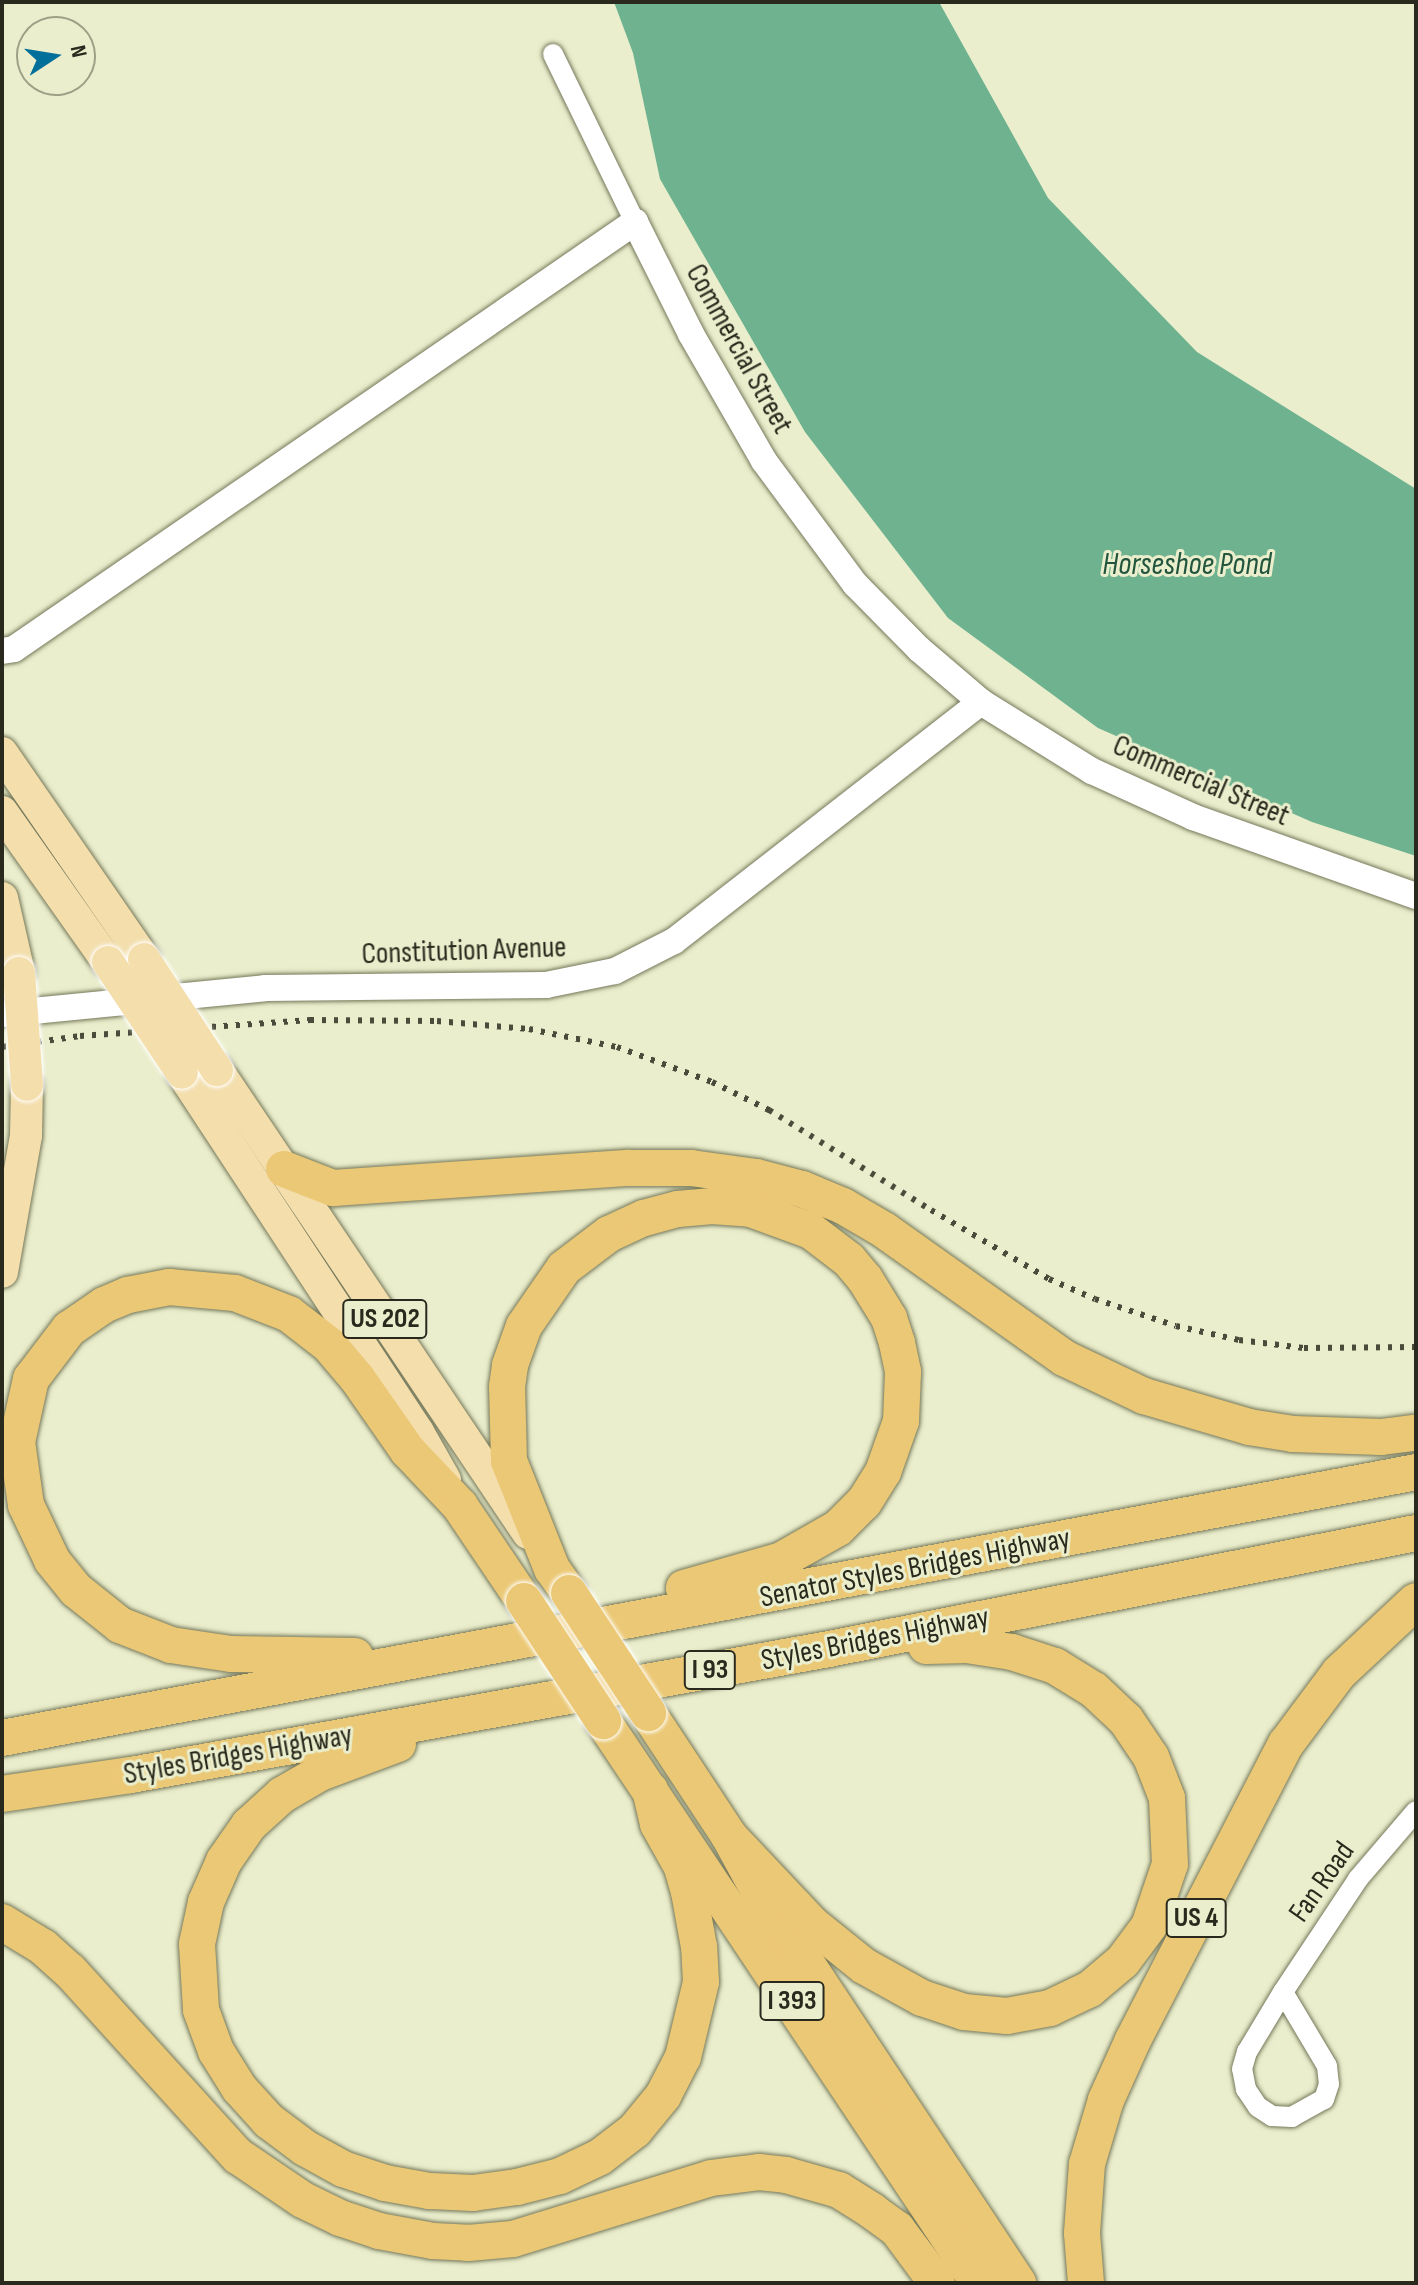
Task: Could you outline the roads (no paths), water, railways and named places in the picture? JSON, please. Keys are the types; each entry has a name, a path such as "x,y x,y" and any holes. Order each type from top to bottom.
{"highway":[{"path":"284,1169 333,1188 629,1168 691,1168 756,1177 802,1189 843,1206 884,1230 1064,1358 1144,1396 1198,1414 1293,1434 1381,1437 1416,1433"},
{"path":"524,1641 610,1604 695,1586 782,1560 820,1541 864,1502 892,1455 902,1410 903,1372 889,1318 849,1260 811,1231 772,1214 702,1206 661,1212 628,1225 595,1242 564,1268 535,1307 515,1346 506,1411 509,1461 561,1581"},
{"path":"413,1658 201,1652 155,1641 106,1616 76,1590 52,1560 26,1505 17,1442 24,1401 31,1379 55,1342 86,1315 104,1305 128,1295 169,1287 189,1286 235,1293 289,1314 329,1345 408,1451 460,1506"},
{"name":"Senator Styles Bridges Highway","path":"413,1658 524,1641 1416,1472"},
{"name":"I 393","path":"460,1506 979,2283"},
{"name":"Styles Bridges Highway","path":"2,1794 131,1775 829,1649 1416,1533"},
{"name":"I 393","path":"561,1581 729,1836 760,1893 1018,2283"},
{"name":"US 4","path":"1086,2283 1082,2220 1087,2164 1106,2100 1133,2040 1286,1744 1339,1673 1416,1601"},
{"path":"729,1836 813,1925 864,1966 922,1998 964,2012 1007,2016 1071,2000 1123,1961 1149,1926 1170,1864 1172,1842 1167,1798 1151,1757 1126,1720 1094,1690 1055,1666 997,1649 967,1645 829,1649"},
{"name":"Styles Bridges Highway","path":"2,1738 413,1658"},
{"path":"489,1710 320,1773 282,1795 249,1825 224,1861 206,1902 197,1944 196,1966 201,2010 216,2051 239,2088 269,2121 305,2148 343,2169 385,2183 429,2191 473,2193 517,2187 560,2176 600,2157 635,2130 663,2096 683,2057 695,2015 700,1970 689,1892 682,1867 658,1824 650,1790"},
{"path":"2,1922 43,1947 70,1971 238,2156 290,2193 340,2218 379,2231 433,2241 468,2243 513,2239 711,2178 759,2172 786,2175 839,2190 897,2229 937,2283"}],"main road":[{"name":"US 202","path":"2,753 144,959 561,1581"},
{"name":"US 202","path":"2,812 182,1073 410,1419 460,1506"},
{"path":"2,898 19,973 27,1085 22,1163 2,1272"}],"street":[{"path":"6,657 635,222 553,54"},
{"name":"Commercial Street","path":"635,222 726,398 808,524 855,584 919,649 981,702 1079,764 1133,791 1193,817 1416,896"},
{"name":"Constitution Avenue","path":"2,1014 265,988 546,985 615,971 674,941 981,702"},
{"name":"Fan Road","path":"1283,1992 1327,2066 1329,2084 1324,2099 1292,2117 1272,2116 1258,2107 1246,2089 1242,2069 1247,2052 1283,1992 1358,1879 1416,1811"}],"water":[{"name":"Horseshoe Pond","path":"614,2 939,2 1048,198 1197,352 1416,489 1416,856 1312,822 1098,728 948,618 805,432 660,179 633,53"}],"railway":[{"path":"2,1047 80,1036 310,1020 437,1021 529,1029 617,1047 712,1082 769,1110 1049,1279 1095,1299 1176,1326 1239,1340 1304,1348 1416,1347"}]}
